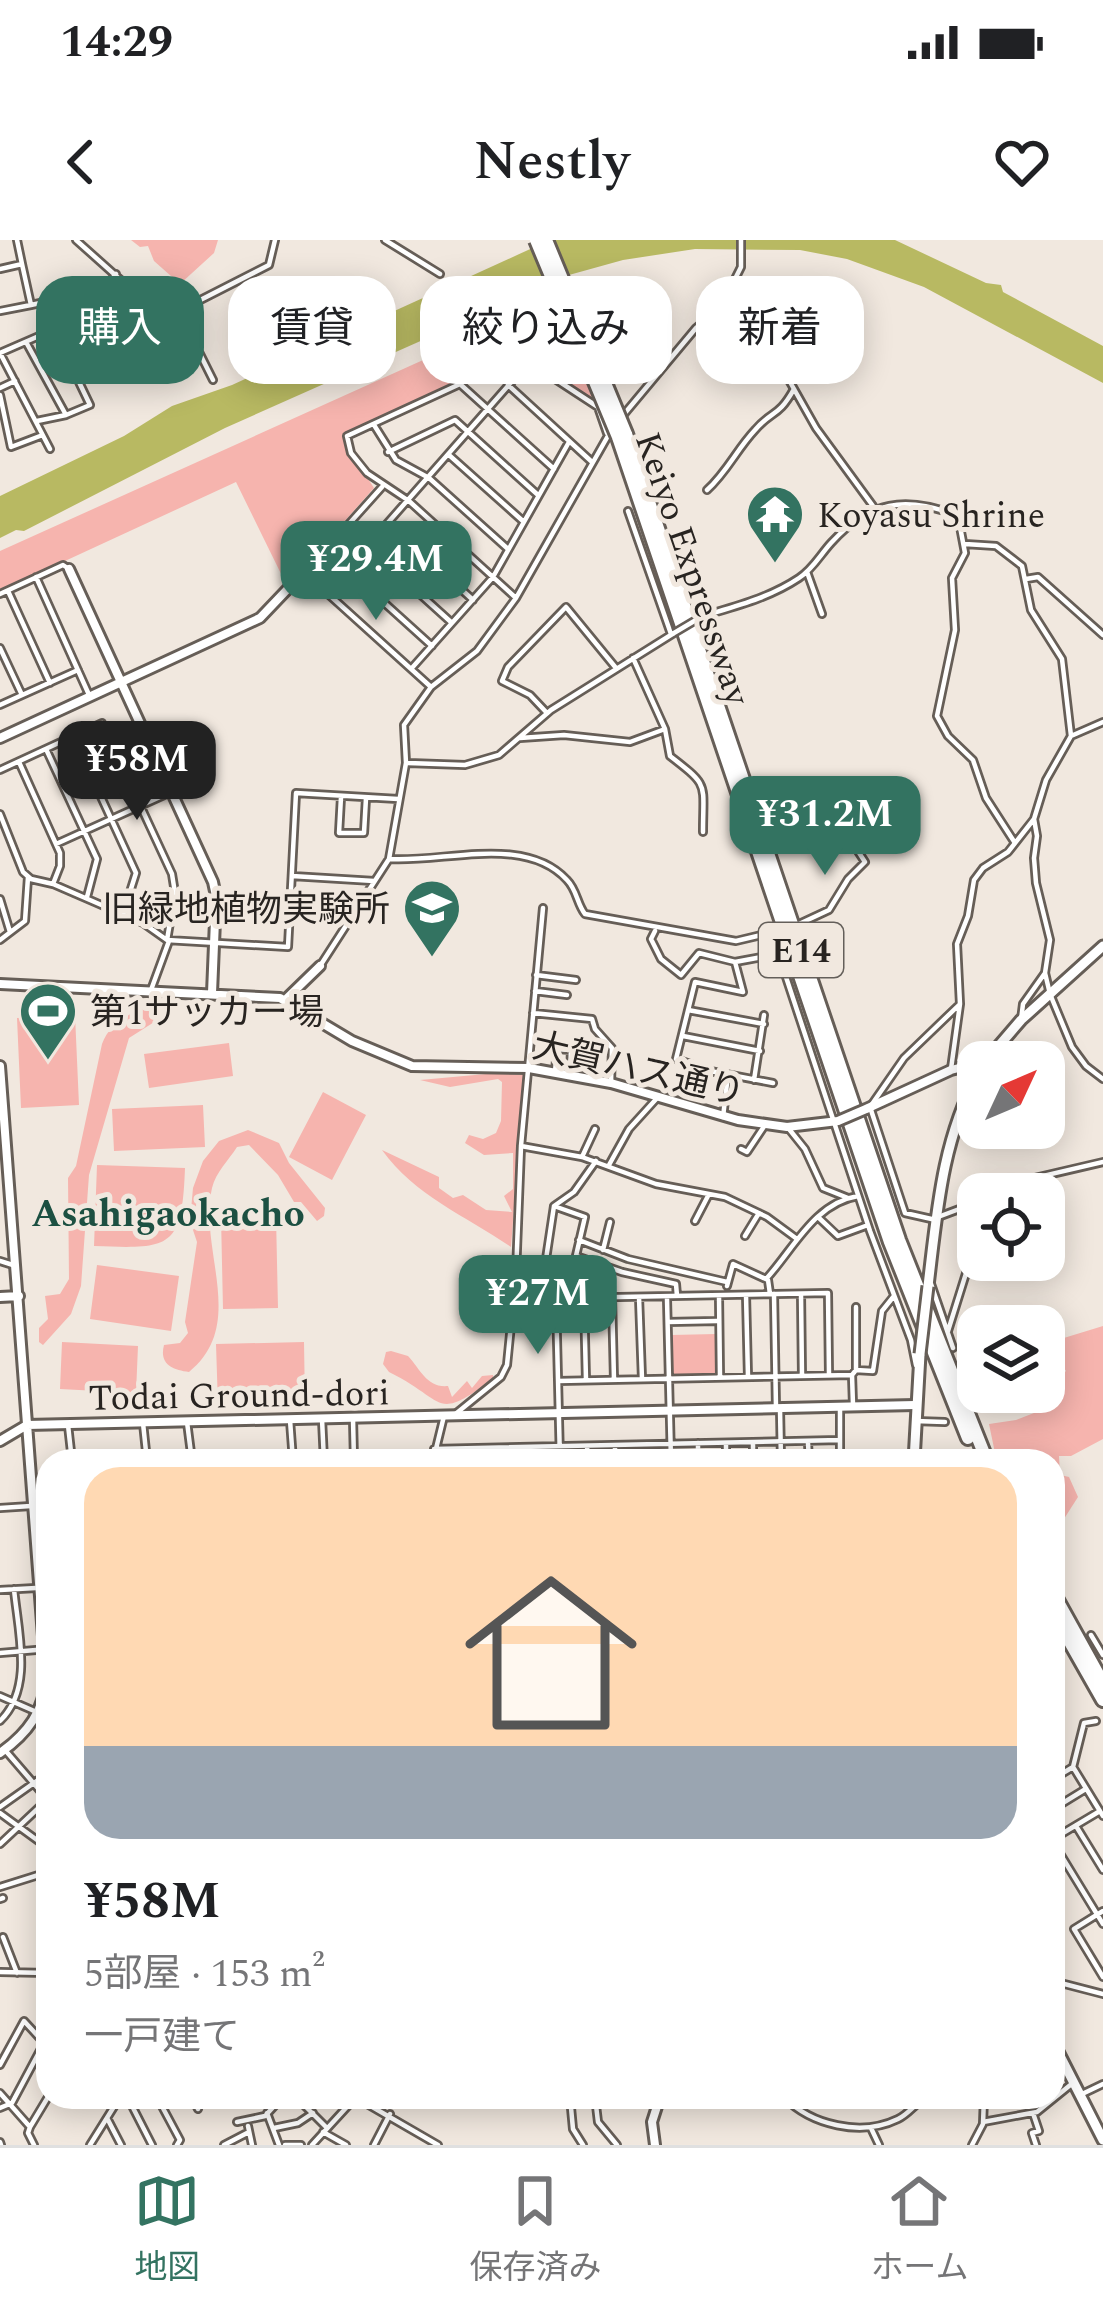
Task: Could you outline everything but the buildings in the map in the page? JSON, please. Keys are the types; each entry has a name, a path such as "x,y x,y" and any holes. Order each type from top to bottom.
{"highway":[{"name":"Keiyo Expressway","path":"536,240 617,435 890,1242 973,1449"},
{"name":"Keiyo Expressway","path":"546,240 905,1258 983,1449"},
{"path":"1065,1615 1103,1683"},
{"path":"1065,1633 1103,1700"}],"main road":[{"path":"1002,1041 1103,946"},
{"path":"914,1449 936,1219 957,1119"},
{"path":"1065,2065 1103,2140"}],"street":[{"path":"17,240 31,304"},
{"path":"50,449 0,353 80,318 116,274 76,240"},
{"path":"204,296 269,265 275,240"},
{"path":"386,240 440,274"},
{"path":"738,276 741,240"},
{"path":"0,269 22,264"},
{"path":"0,310 36,303"},
{"path":"286,1000 320,966 389,860 406,763 404,725 431,687 477,651 516,598 592,462 696,328"},
{"path":"26,342 67,415"},
{"path":"204,362 213,380"},
{"path":"14,381 0,392 11,447 43,434"},
{"path":"36,422 90,405 80,384"},
{"path":"516,598 410,501 382,487 359,465 346,436 460,384 554,469"},
{"path":"563,384 598,407 617,435"},
{"path":"791,384 816,428 867,492 874,508"},
{"path":"327,592 508,385 592,462"},
{"path":"707,490 724,475 752,432 781,412 794,389"},
{"path":"388,452 455,420 539,496"},
{"path":"374,424 388,452 403,466 429,478 508,549"},
{"path":"411,669 493,577 569,442"},
{"path":"449,455 524,522"},
{"path":"0,738 260,618 382,487"},
{"path":"406,763 465,765 499,755 547,713 672,633 701,617 760,599 807,572 836,538 874,508 909,503 934,506 958,516 965,553 952,578 955,630 937,716 948,736 973,760 986,798 1015,843"},
{"path":"628,511 672,633"},
{"path":"389,524 473,600"},
{"path":"964,544 996,546 1022,566 1031,610 1062,659 1071,736 1046,780 1034,819 1036,883 1050,940 1046,973 1050,994 1072,1047 1103,1079"},
{"path":"368,547 452,623"},
{"path":"0,594 63,565 69,569 213,882 212,993"},
{"path":"348,570 432,646"},
{"path":"807,572 822,614"},
{"path":"305,573 431,687"},
{"path":"36,577 90,697"},
{"path":"1026,579 1038,578 1103,635"},
{"path":"8,591 50,682"},
{"path":"547,713 530,695 502,681 508,667 566,607 616,669"},
{"path":"0,647 22,695"},
{"path":"633,658 664,729 670,756 700,781 703,832"},
{"path":"0,705 78,670"},
{"path":"1071,736 1103,722"},
{"path":"0,770 102,723 173,880 168,940 152,990"},
{"path":"520,738 564,735 630,742 664,729"},
{"path":"74,736 136,873 123,914"},
{"path":"46,749 98,868 87,897"},
{"path":"19,761 62,859 53,884"},
{"path":"56,844 171,792"},
{"path":"28,877 87,897 168,940 288,947 296,794 398,799"},
{"path":"341,796 339,832 364,833 366,798"},
{"path":"0,814 28,877 25,922 0,940"},
{"path":"951,1070 960,1004 957,944 974,880 983,868 1001,858 1034,819"},
{"path":"799,924 829,910 865,862 843,828"},
{"path":"0,840 9,836"},
{"path":"389,860 502,856 539,860 573,886 585,914 740,942 778,932"},
{"path":"292,876 374,881"},
{"path":"0,898 10,932"},
{"path":"216,908 353,915"},
{"path":"543,908 505,1371 448,1416 434,1449 840,1440"},
{"path":"656,928 651,939 656,952 681,975 699,953 735,962 773,955"},
{"path":"735,962 743,992 694,982 676,1060 773,1083"},
{"path":"784,971 918,1370"},
{"path":"1021,1020 1023,1004 1046,973"},
{"path":"536,975 576,980"},
{"name":"大賀ハス通り","path":"0,984 286,1000 352,1042 412,1066 529,1068 570,1074 723,1117 787,1127 837,1122 957,1069"},
{"path":"535,991 567,995"},
{"path":"957,1210 936,1219 905,1213 868,1108 904,1058 960,1004"},
{"path":"688,1010 764,1019 754,1080"},
{"path":"533,1013 592,1019 595,1030 612,1048 611,1083"},
{"path":"681,1036 760,1051"},
{"path":"555,1072 557,1049 571,1050 570,1074"},
{"path":"0,1066 5,1194 14,1227 36,1564"},
{"path":"723,1117 728,1075"},
{"path":"609,1165 629,1129 658,1097"},
{"path":"741,1149 747,1152 765,1125"},
{"path":"787,1127 805,1149 823,1188 848,1198"},
{"path":"582,1157 595,1129"},
{"path":"521,1146 582,1157 656,1184 729,1198 797,1239"},
{"path":"540,1299 554,1206 574,1192 596,1161"},
{"path":"1055,1173 1103,1162"},
{"path":"695,1221 709,1194"},
{"path":"766,1279 818,1217 858,1196"},
{"path":"554,1206 585,1217 570,1298"},
{"path":"746,1237 759,1213"},
{"path":"818,1217 838,1236 868,1225"},
{"path":"603,1250 610,1222"},
{"path":"0,1224 14,1227"},
{"path":"579,1240 727,1284 733,1264 766,1279 772,1294 781,1449"},
{"path":"575,1260 676,1284 677,1296"},
{"path":"0,1265 14,1266"},
{"path":"948,1331 964,1281"},
{"path":"928,1282 953,1348"},
{"path":"514,1298 828,1293 829,1375"},
{"path":"801,1294 802,1376"},
{"path":"746,1295 748,1378"},
{"path":"0,1298 19,1296"},
{"path":"719,1296 720,1377"},
{"path":"558,1381 873,1371 882,1311 894,1296"},
{"path":"639,1297 642,1379"},
{"path":"667,1297 670,1449"},
{"path":"584,1298 586,1380"},
{"path":"612,1298 614,1380"},
{"path":"556,1299 560,1447"},
{"path":"853,1407 856,1307"},
{"path":"668,1322 719,1322"},
{"name":"Todai Ground-dori","path":"27,1425 915,1405"},
{"path":"840,1408 840,1449"},
{"path":"353,1418 354,1449"},
{"path":"322,1419 323,1449"},
{"path":"290,1420 292,1449"},
{"path":"914,1421 945,1421"},
{"path":"187,1422 190,1449"},
{"path":"143,1423 146,1449"},
{"path":"0,1441 27,1425"},
{"path":"68,1425 71,1449"},
{"path":"808,1441 808,1449"},
{"path":"753,1442 753,1449"},
{"path":"698,1443 698,1449"},
{"path":"726,1443 726,1449"},
{"path":"0,1508 31,1506"},
{"path":"0,1590 36,1587"},
{"path":"0,1721 21,1683 14,1589"},
{"path":"1091,1634 1103,1655"},
{"path":"0,1652 36,1650"},
{"path":"0,1696 36,1711"},
{"path":"36,1716 28,1730 3,1751 36,1786"},
{"path":"1065,1772 1073,1767 1084,1723 1096,1721"},
{"path":"1065,1833 1102,1814 1073,1767"},
{"path":"34,1784 0,1810 36,1839"},
{"path":"1065,1802 1087,1789"},
{"path":"0,1844 36,1810"},
{"path":"1076,1826 1103,1870"},
{"path":"1065,1860 1103,1924"},
{"path":"1,1887 36,1876"},
{"path":"1100,1913 1074,1929 1103,1977"},
{"path":"3,1936 17,1973"},
{"path":"0,1972 36,1973"},
{"path":"1065,1984 1103,1994"},
{"path":"0,2065 24,2021 36,2034"},
{"path":"0,2108 12,2103 36,2062"},
{"path":"1065,2090 1074,2083"},
{"path":"1080,2095 1103,2084"},
{"path":"0,2093 30,2127"},
{"path":"34,2145 28,2133 41,2109"},
{"path":"90,2145 115,2109"},
{"path":"134,2109 152,2145"},
{"path":"163,2109 179,2140 177,2145"},
{"path":"236,2122 272,2109"},
{"path":"309,2109 325,2130 346,2145"},
{"path":"312,2145 347,2109"},
{"path":"380,2109 438,2145"},
{"path":"571,2109 573,2129 583,2145"},
{"path":"596,2109 598,2122 617,2145"},
{"path":"655,2145 652,2122 656,2109"},
{"path":"798,2109 809,2119 870,2126 894,2121 910,2109"},
{"path":"972,2145 984,2109"},
{"path":"983,2122 1038,2109"},
{"path":"268,2113 282,2145 301,2145"},
{"path":"274,2128 298,2123 313,2113"},
{"path":"1033,2113 1039,2131 1032,2133 1036,2145"},
{"path":"374,2145 390,2114"},
{"path":"106,2116 122,2145"},
{"path":"870,2126 879,2145"},
{"path":"224,2145 249,2129 252,2145"}],"shaded area":[{"path":"131,240 218,240 214,253 189,276 171,276 154,261 148,246 140,247"},
{"path":"550,240 895,240 986,283 1001,285 1003,292 1103,346 1103,383 924,287 847,259 800,250 695,249 623,260 567,276 471,276"},
{"path":"420,299 420,341 396,352 396,310"},
{"path":"420,361 420,384 454,384 346,434 343,440 374,488 287,586 236,482 0,591 0,551 370,384 396,384 396,372"},
{"path":"324,384 225,428 24,531 0,538 0,496 124,436 172,406 232,385"},
{"path":"568,384 591,384 600,405"},
{"path":"154,1002 159,1019 129,1038 89,1175 81,1286 71,1314 43,1345 39,1328 48,1319 45,1296 60,1294 69,1279 68,1178 76,1166 102,1044 117,1023"},
{"name":"第1サッカー場","path":"75,1015 79,1105 21,1108 17,1018"},
{"path":"229,1043 233,1076 149,1088 144,1054"},
{"path":"524,1075 511,1247 425,1193 382,1150 439,1177 439,1188 453,1198 463,1195 486,1210 512,1212 504,1196 513,1189 513,1153 484,1155 465,1143 469,1135 483,1139 496,1133 502,1082 450,1087 420,1080"},
{"path":"323,1092 366,1115 332,1180 289,1157"},
{"path":"203,1105 205,1147 114,1151 112,1109"},
{"path":"248,1130 279,1143 325,1208 324,1216 317,1221 301,1202 294,1202 278,1175 249,1145 237,1147 212,1188 209,1212 219,1309 216,1332 189,1372 177,1370 168,1365 163,1352 164,1345 180,1343 188,1333 185,1322 197,1242 190,1221 193,1188 203,1161 219,1141"},
{"path":"97,1165 185,1168 180,1215 167,1238 140,1246 94,1246"},
{"path":"276,1216 278,1308 223,1309 221,1217"},
{"path":"97,1265 179,1276 171,1331 90,1319"},
{"path":"1103,1326 1103,1439 1071,1456 1065,1456 1065,1449 994,1449 989,1424 1034,1413 1065,1413 1065,1338"},
{"path":"716,1334 718,1371 714,1375 675,1377 671,1373 671,1335"},
{"path":"62,1342 138,1346 136,1393 60,1389"},
{"path":"304,1342 305,1404 218,1406 216,1344"},
{"path":"386,1352 408,1356 430,1381 448,1386 452,1397 467,1381 472,1388 482,1376 493,1375 493,1379 460,1401 441,1403 389,1372 383,1364"},
{"path":"1065,1476 1078,1497 1065,1517"}],"place":[{"name":"Koyasu Shrine","path":"775,565"},
{"name":"旧緑地植物実験所","path":"432,959"},
{"name":"第1サッカー場","path":"48,1062"}],"district":[{"name":"Asahigaokacho","path":"168,1212"}]}
